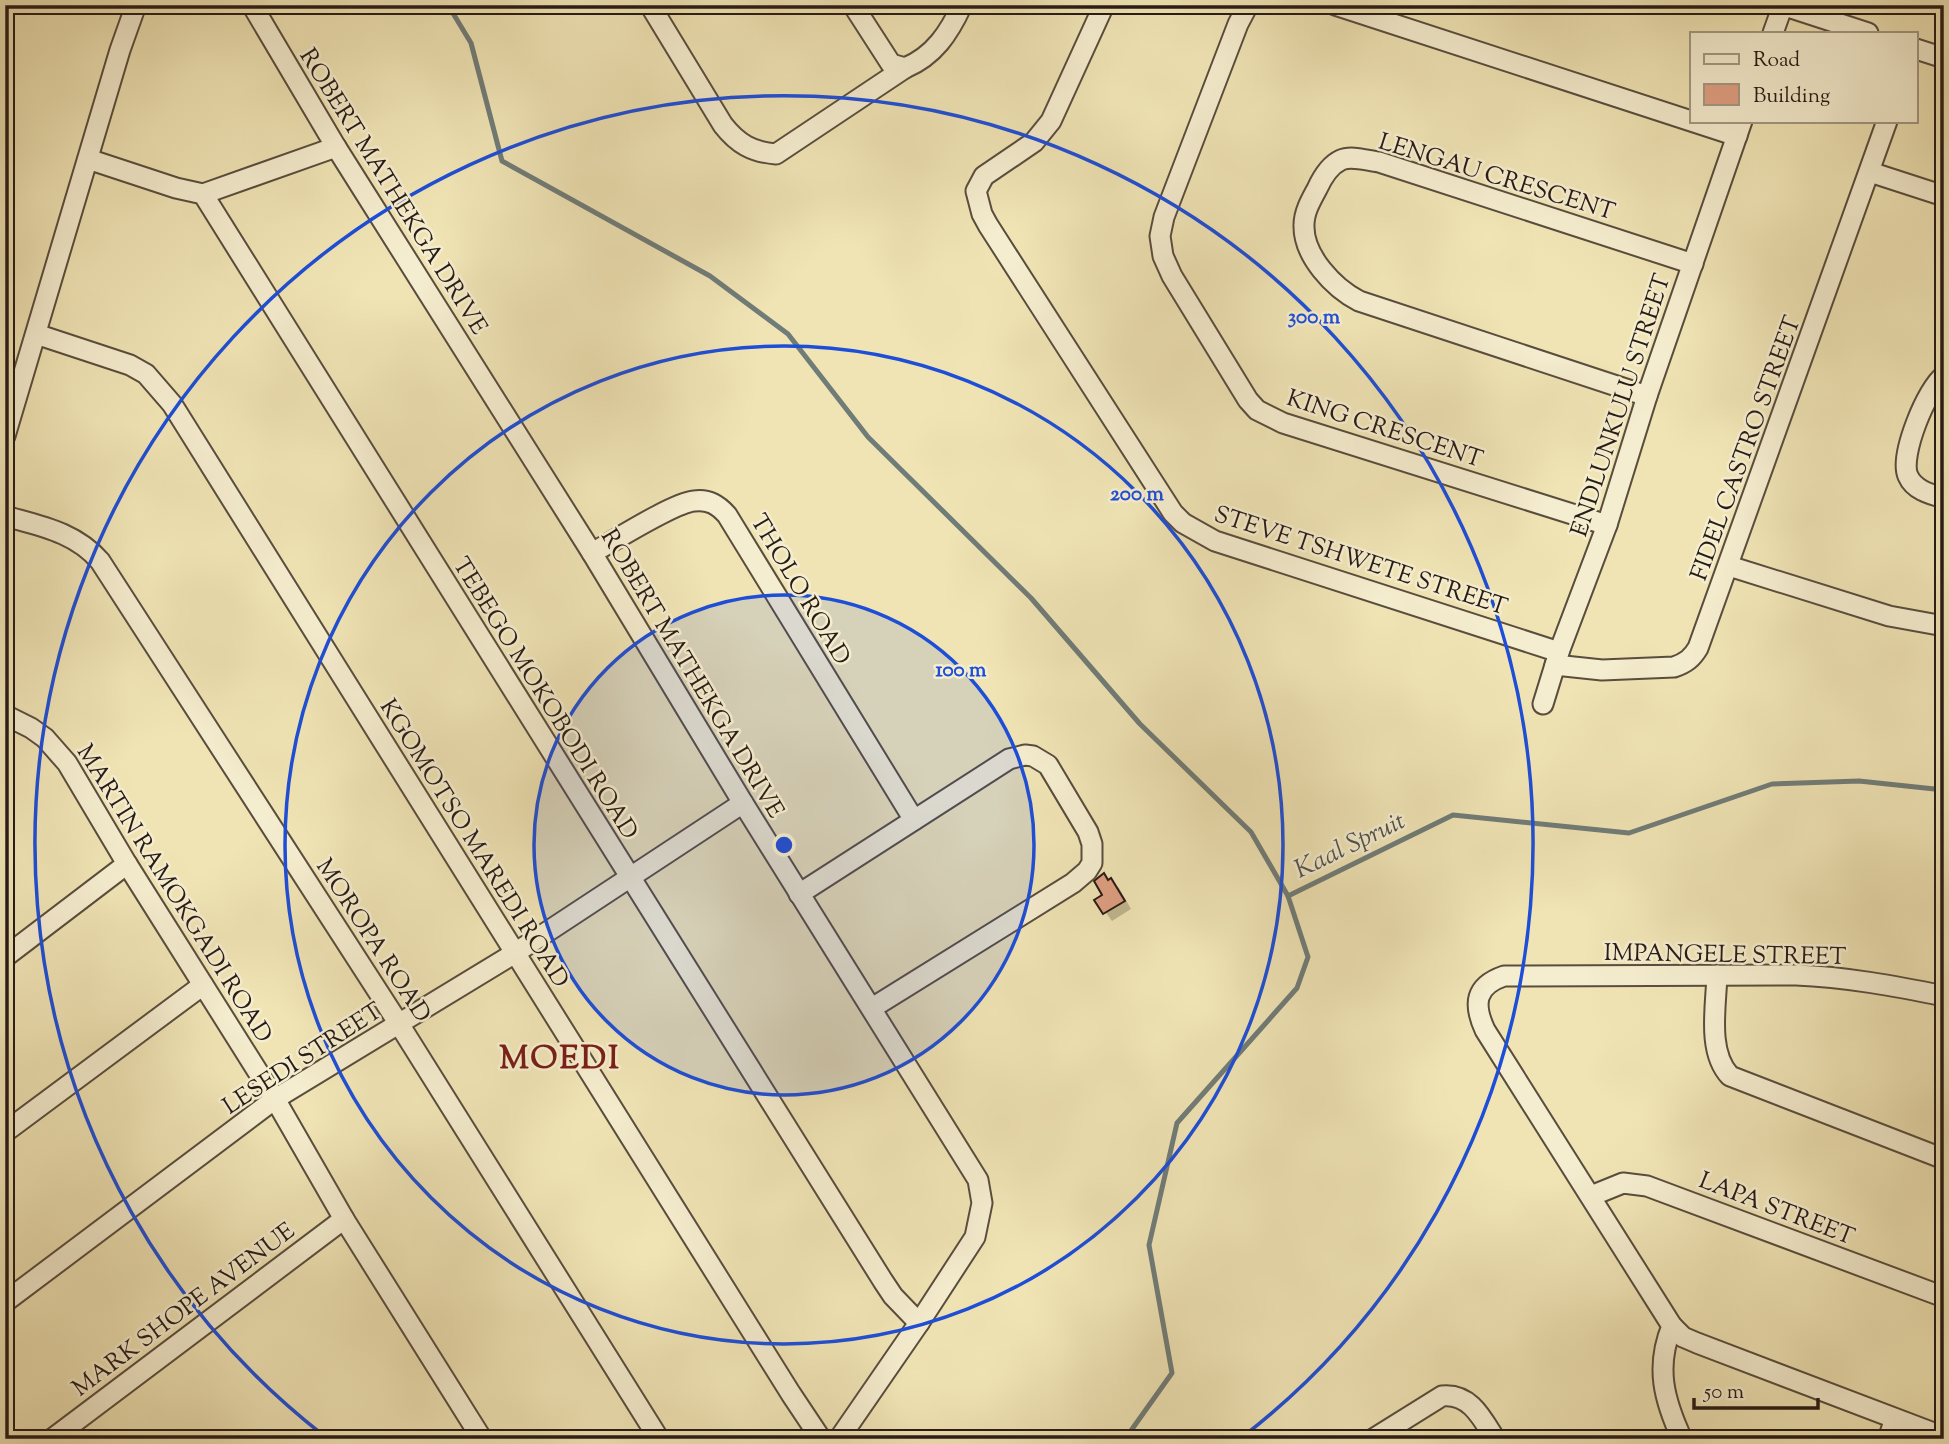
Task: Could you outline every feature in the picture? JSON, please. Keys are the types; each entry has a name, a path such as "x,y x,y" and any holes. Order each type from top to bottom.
{"street":[{"path":"5,436 136,5"},
{"name":"ROBERT MATHEKGA DRIVE","path":"252,5 336,147 592,553 799,894 973,1170 981,1191 981,1214 975,1237 839,1439"},
{"path":"650,5 733,138 755,151 776,155 905,68 918,63 945,38 962,5"},
{"path":"853,5 891,64 905,68"},
{"name":"STEVE TSHWETE STREET","path":"1104,5 1051,121 1034,142 984,176 976,191 988,225 1172,513 1183,523 1215,541 1557,658"},
{"name":"KING CRESCENT","path":"1248,5 1170,195 1160,236 1163,256 1172,276 1248,400 1257,410 1283,423 1607,525"},
{"path":"1335,5 1690,113"},
{"path":"1773,32 1783,5 1865,32"},
{"path":"1918,50 1944,58"},
{"path":"1719,122 1739,128"},
{"name":"FIDEL CASTRO STREET","path":"1557,658 1602,670 1674,667 1693,657 1729,566 1886,122"},
{"name":"ENDLUNKULU STREET","path":"1542,704 1607,525 1647,396 1739,128"},
{"path":"88,159 176,188 203,194 336,147"},
{"name":"LENGAU CRESCENT","path":"1647,396 1347,295 1333,283 1312,253 1304,225 1307,209 1322,177 1341,160 1351,158 1379,163 1693,264"},
{"path":"1870,172 1944,196"},
{"name":"TEBEGO MOKOBODI ROAD","path":"203,194 893,1296 919,1323"},
{"name":"KGOMOTSO MAREDI ROAD","path":"36,334 130,365 146,374 172,404 821,1439"},
{"path":"1944,376 1929,392 1905,466 1914,485 1944,498"},
{"name":"THOLO ROAD","path":"592,553 685,502 703,500 722,509 914,820"},
{"name":"MOROPA ROAD","path":"5,516 73,537 88,547 100,561 399,1024 659,1439"},
{"path":"1729,566 1889,616 1944,626"},
{"name":"MARTIN RAMOKGADI ROAD","path":"5,715 31,728 57,750 67,763 127,864 275,1099 472,1434"},
{"path":"799,894 1009,759 1033,756 1048,765 1088,832 1092,844 1092,863 1087,870 1073,883 872,1008"},
{"name":"LESEDI STREET","path":"5,1302 275,1099 514,953 743,803"},
{"path":"5,957 127,864"},
{"path":"1717,975 1717,1045 1723,1069 1730,1076 1944,1159"},
{"name":"IMPANGELE STREET","path":"1591,1196 1478,1016 1478,1002 1489,981 1504,976 1826,977 1944,996"},
{"path":"5,1132 203,985"},
{"name":"LAPA STREET","path":"1591,1196 1623,1183 1647,1186 1944,1297"},
{"path":"1591,1196 1672,1326 1684,1337 1944,1437"},
{"name":"MARK SHOPE AVENUE","path":"52,1439 344,1219"},
{"path":"1672,1326 1662,1356 1661,1372 1664,1389 1682,1439"},
{"path":"1373,1439 1442,1396 1452,1395 1473,1406 1495,1439"},
{"path":"1888,1439 1895,1419"}],"building":[{"path":"1104,873 1108,880 1111,878 1125,901 1103,914 1094,900 1102,895 1094,881"}],"waterway":[{"path":"448,5 471,43 502,161 710,276 788,334 868,437 1031,598 1140,724 1251,832 1288,896"},
{"name":"Kaal Spruit","path":"1125,1439 1172,1373 1149,1245 1177,1123 1297,988 1308,957 1288,896 1453,815 1629,833 1772,784 1859,781 1944,790"}],"district":[{"name":"MOEDI","path":"560,1057"}]}
